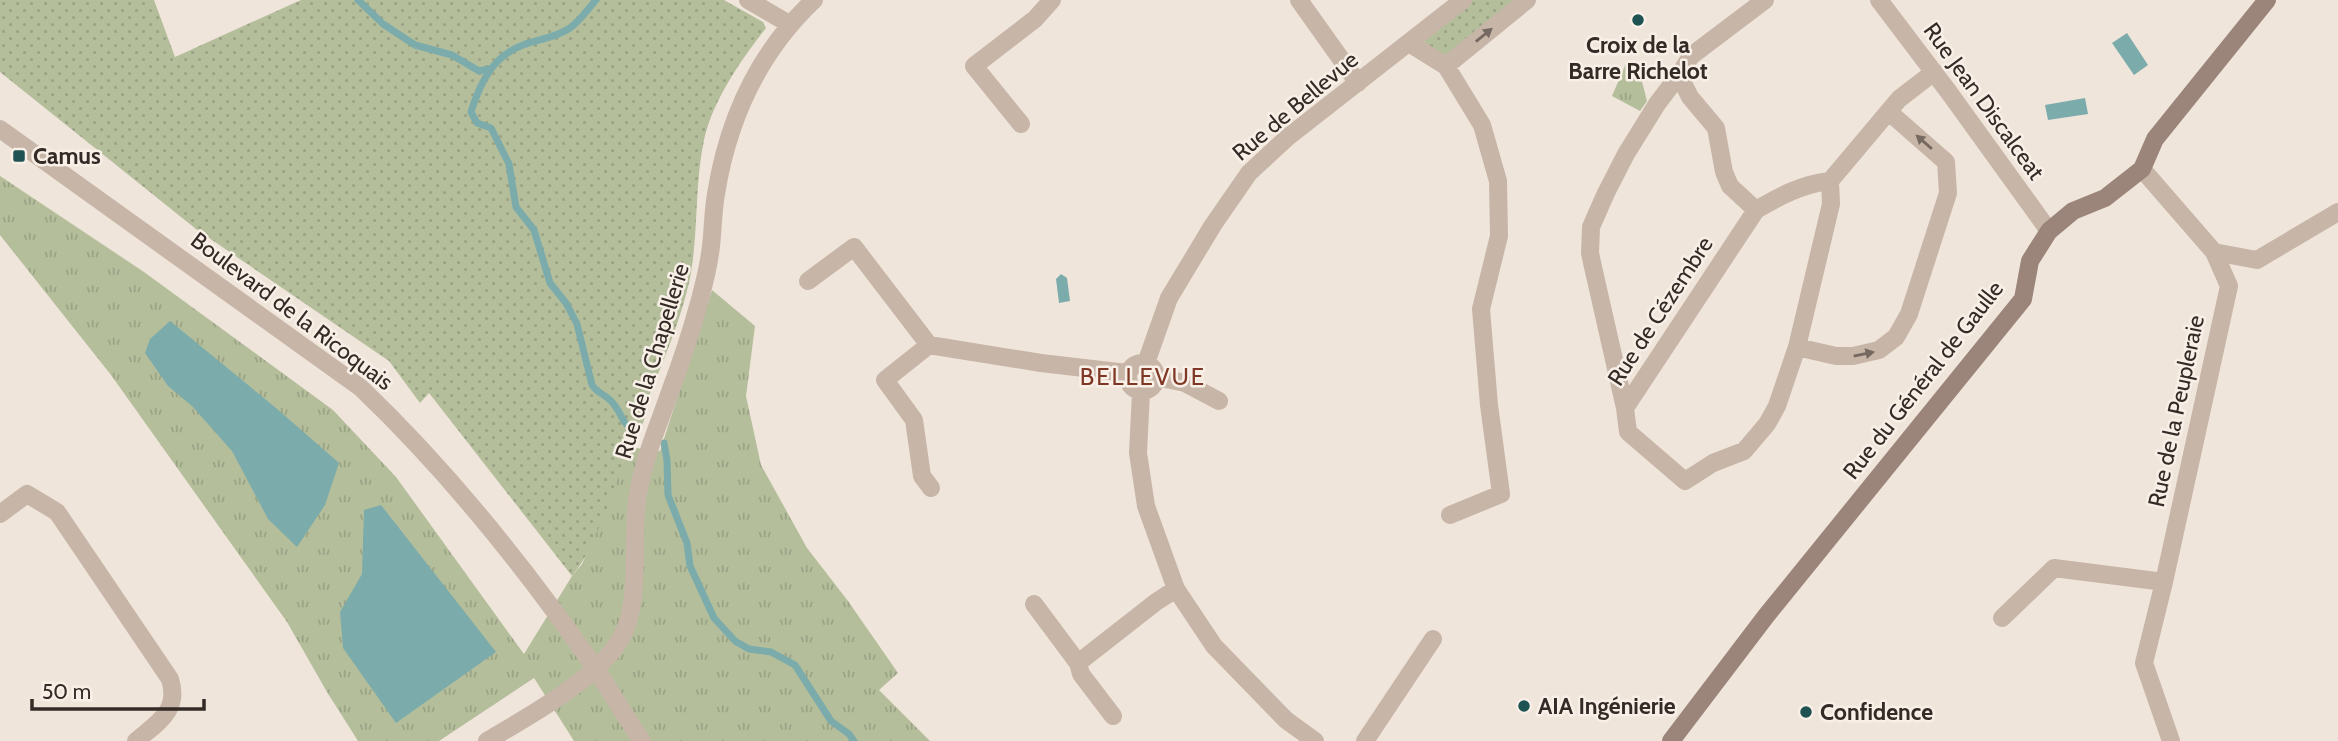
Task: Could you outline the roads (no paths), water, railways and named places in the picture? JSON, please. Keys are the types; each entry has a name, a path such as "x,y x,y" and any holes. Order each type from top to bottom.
{"main road":[{"name":"Rue du Général de Gaulle","path":"1671,741 1766,616 2023,299 2030,261 2049,231 2073,211 2105,198 2142,169 2155,139 2267,0"}],"street":[{"path":"748,0 789,24"},
{"name":"Rue de la Chapellerie","path":"487,741 582,681 619,642 626,628 632,604 638,495 647,454 691,333 707,275 715,195 729,133 752,79 789,24 814,0"},
{"path":"1021,124 975,66 1035,19 1052,0"},
{"path":"1299,0 1358,83"},
{"name":"Rue de Bellevue","path":"1152,370 1169,298 1213,225 1249,173 1288,137 1463,0"},
{"path":"1446,66 1527,0"},
{"path":"1625,408 1590,253 1591,227 1626,154 1691,56 1765,0"},
{"name":"Rue Jean Discalceat","path":"1879,0 2049,231"},
{"path":"1409,43 1446,66 1482,125 1499,181 1499,236 1481,309 1489,405 1501,494 1450,515"},
{"path":"1830,181 1909,89 1934,72"},
{"path":"1679,75 1690,97 1716,128 1724,172 1730,186 1756,210"},
{"path":"1797,348 1836,356 1853,356 1879,350 1896,337 1909,314 1948,193 1946,162 1889,112"},
{"name":"Boulevard de la Ricoquais","path":"0,129 361,388 393,418 450,481 528,575 595,668 642,741"},
{"name":"Rue de la Peupleraie","path":"2142,169 2214,252 2229,286 2165,582 2144,663 2171,741"},
{"name":"Rue de Cézembre","path":"1830,181 1831,204 1797,348 1777,406 1767,424 1744,451 1713,463 1685,481 1628,432 1625,408 1756,210 1793,190 1812,183 1830,181"},
{"path":"2214,252 2256,260 2338,212"},
{"path":"808,281 854,247 929,345 1041,363 1127,373"},
{"path":"929,345 885,380 914,420 922,476 931,488"},
{"path":"1127,373 1133,365 1152,370 1219,401"},
{"path":"1127,373 1131,388 1141,392 1151,389 1152,370"},
{"path":"1141,392 1138,453 1146,506 1176,589 1213,646 1286,720 1315,741"},
{"path":"0,514 27,494 57,512 170,679 174,693 172,706 163,718 136,741"},
{"path":"2002,618 2054,568 2165,582"},
{"path":"1078,663 1156,601 1176,589"},
{"path":"1034,604 1113,716"},
{"path":"1365,741 1433,639"}],"water":[{"path":"2127,33 2148,65 2134,75 2112,43"},
{"path":"2085,98 2088,114 2048,120 2045,105"},
{"path":"1061,274 1067,278 1070,301 1059,303 1056,279"},
{"path":"170,321 339,463 325,505 297,547 268,519 232,451 192,406 168,386 145,353 150,339"},
{"path":"381,505 496,652 396,723 343,648 340,612 362,574 364,510"}],"waterway":[{"path":"358,0 383,24 415,45 452,55 479,71 489,69"},
{"path":"596,0 570,28 523,45 503,56 483,81 471,112 477,123 491,128 509,164 516,207 534,230 550,283 566,303 577,324 592,385 614,404 627,425 636,432"},
{"path":"664,443 668,495 687,543 690,566 714,618 735,641 749,649 771,652 795,665 831,721 854,741"}],"place":[{"name":"Croix de la Barre Richelot","path":"1638,20"},
{"name":"Camus","path":"19,156"},
{"name":"AIA Ingénierie","path":"1524,706"},
{"name":"Confidence","path":"1806,712"}],"district":[{"name":"BELLEVUE","path":"1143,376"}]}
